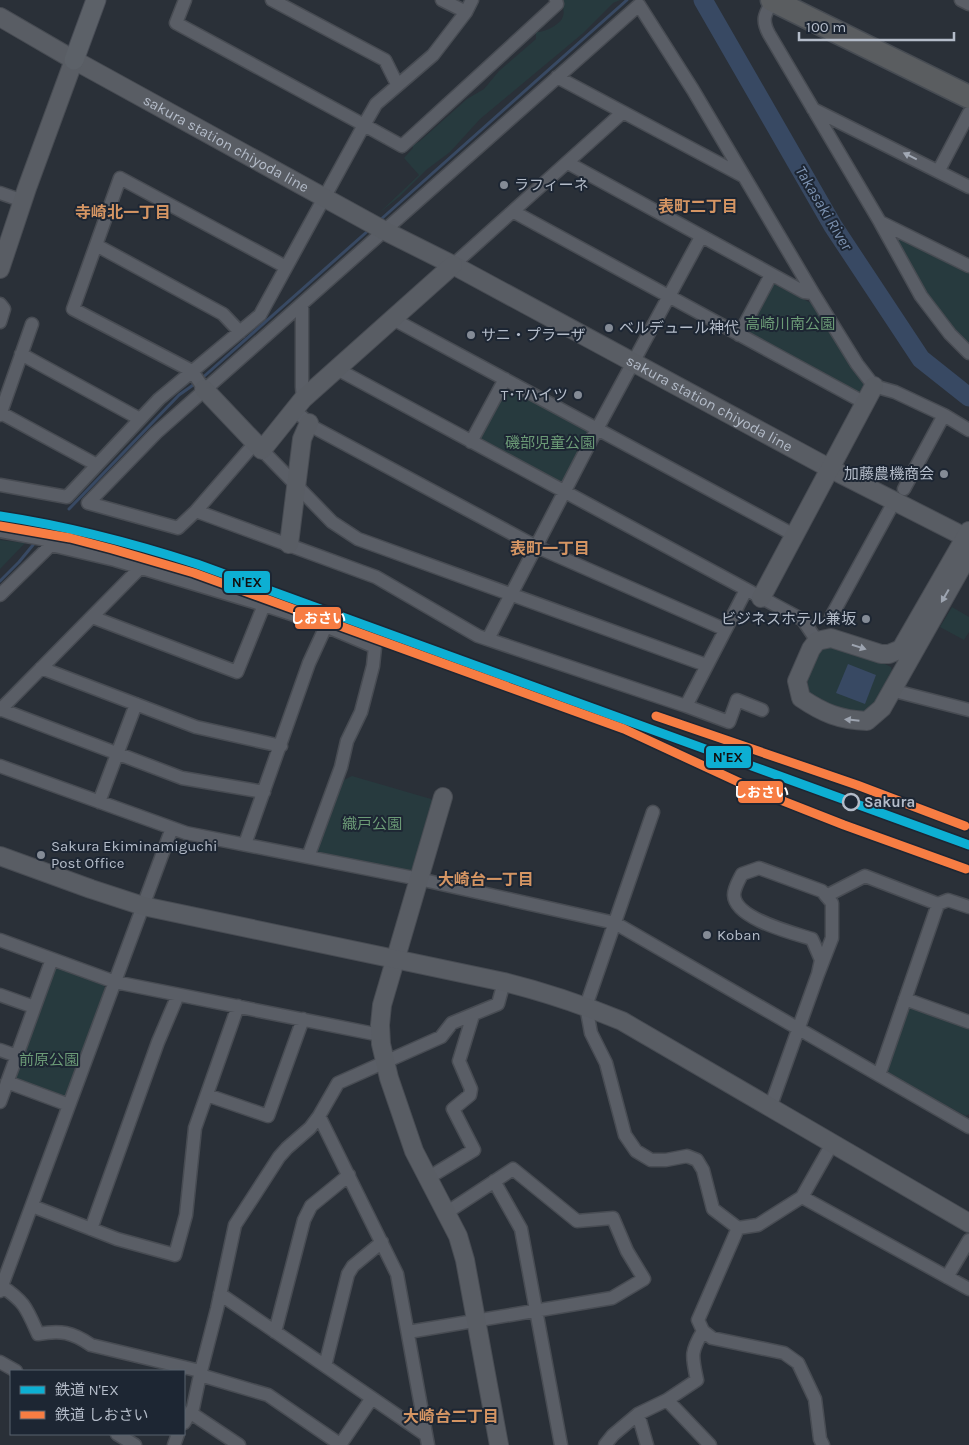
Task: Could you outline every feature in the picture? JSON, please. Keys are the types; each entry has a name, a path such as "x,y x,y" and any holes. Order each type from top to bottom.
{"highway":[{"path":"772,0 969,97"}],"main road":[{"path":"74,60 96,0"}],"street":[{"path":"185,0 176,23 402,146 558,4 556,0"},
{"path":"272,0 385,60 397,84"},
{"path":"442,0 466,12"},
{"path":"0,486 67,497 159,399 260,315 323,197 376,104 433,55 466,12 472,0"},
{"path":"772,0 766,12 764,23 880,222 920,296 950,334 969,353"},
{"path":"961,0 969,4"},
{"path":"622,113 298,404 178,528 88,503 156,433 639,5 680,68 857,364 874,386 894,392 944,415 969,430"},
{"name":"sakura station chiyoda line","path":"0,17 74,60 385,231 454,265 829,468 899,495 968,540"},
{"path":"2,263 74,60"},
{"path":"557,78 744,176"},
{"path":"813,109 939,170 969,187"},
{"path":"939,170 969,113"},
{"path":"568,163 771,275 804,292 813,292"},
{"path":"286,267 120,178 73,309 192,371 204,390 332,522 358,539 706,665"},
{"path":"0,194 23,201"},
{"path":"514,212 865,403"},
{"path":"880,222 969,266"},
{"path":"488,639 597,429 701,237"},
{"path":"96,245 223,314 240,332"},
{"path":"740,335 771,275"},
{"path":"0,304 4,309 0,322"},
{"path":"302,305 302,387 298,404 315,428 537,547 724,629"},
{"path":"393,319 794,535"},
{"path":"32,324 0,414 97,465"},
{"path":"21,354 140,419"},
{"path":"337,369 803,620 817,641"},
{"path":"471,442 505,379"},
{"path":"686,706 724,629 753,594 794,535 874,386"},
{"path":"831,617 944,415"},
{"path":"289,544 302,440 309,422"},
{"path":"196,511 376,576 458,625 488,639 729,722 737,700 762,710"},
{"path":"0,531 47,540 51,545 115,560 264,605 326,626 375,647 373,666 361,712 347,741 341,767 308,857"},
{"path":"968,540 882,708 867,721 848,720 815,708 801,698 797,681 811,649 817,641 831,638 881,654 889,654 901,649 968,540"},
{"path":"0,595 51,545"},
{"path":"140,568 0,710 182,778 264,792"},
{"path":"92,617 237,672 264,605"},
{"path":"245,844 309,664 326,626"},
{"path":"41,668 196,727 281,746"},
{"path":"891,690 969,710"},
{"path":"99,802 136,704"},
{"path":"0,766 186,833 419,879 615,923 969,1127"},
{"path":"443,797 382,1005 380,1035 386,1063 414,1151 458,1236 465,1260 499,1445"},
{"path":"653,812 586,1006 591,1033 606,1063 625,1135 636,1150 651,1160 666,1160 687,1156 697,1160 703,1170 713,1209 738,1228 758,1225 802,1198 832,1144"},
{"path":"172,828 1,1288 19,1298 28,1310 38,1334 65,1332 91,1345 200,1373 268,1395 340,1445 372,1398"},
{"path":"0,856 143,906 504,982 541,991 586,1006 622,1021 969,1223"},
{"path":"770,1108 832,938 832,903 822,891 759,868 742,874 734,896 737,903 744,912 757,920 812,939 821,960 818,974"},
{"path":"826,896 865,876 938,904 948,900 969,907"},
{"path":"879,1075 938,904"},
{"path":"0,940 115,982 380,1035"},
{"path":"0,1102 52,959"},
{"path":"239,1445 187,1418 193,1408 235,1225 279,1157 310,1128 338,1083 386,1063 442,1036 452,1023 498,1004 504,982"},
{"path":"91,1229 158,1042 178,994"},
{"path":"0,995 34,1007"},
{"path":"905,999 969,1022"},
{"path":"32,1206 117,1239 175,1255 186,1215 195,1128 238,1006"},
{"path":"428,1178 474,1150 453,1109 470,1095 471,1089 459,1061 473,1015"},
{"path":"207,1095 268,1116 303,1020"},
{"path":"0,1050 16,1056"},
{"path":"7,1082 69,1105"},
{"path":"319,1116 397,1274 427,1440"},
{"path":"408,1332 612,1298 644,1279 627,1251 613,1218 577,1221 512,1169 446,1213"},
{"path":"275,1332 304,1220 311,1206 349,1175"},
{"path":"494,1181 521,1229 561,1445"},
{"path":"802,1198 969,1289"},
{"path":"738,1228 698,1320 703,1331 712,1338 784,1353 798,1363 815,1399 820,1439 823,1445"},
{"path":"947,1277 969,1240"},
{"path":"325,1366 348,1274 353,1266 382,1242"},
{"path":"220,1294 372,1398 427,1440"},
{"path":"605,1445 613,1435 638,1414 667,1400 697,1380 692,1356 694,1347 703,1331"},
{"path":"0,1362 14,1370"},
{"path":"667,1400 710,1445"},
{"path":"638,1414 647,1445"},
{"path":"119,1435 135,1445"}],"green space":[{"path":"561,0 620,0 613,3 582,34 480,119 450,152 426,170 399,197 379,213 419,175 404,158 413,148 412,142 415,144 420,141 467,99 484,89 499,71 536,39 536,32 547,30 559,22 564,14"},
{"path":"894,235 969,272 969,346 963,348 892,240"},
{"name":"高崎川南公園","path":"772,283 811,303 866,386 865,392 858,394 745,331"},
{"name":"磯部児童公園","path":"507,386 588,429 590,434 566,481 560,482 480,440 479,432"},
{"path":"0,540 25,543 0,569"},
{"path":"952,607 969,617 969,632 964,640 940,627"},
{"path":"831,647 881,662 891,667 893,675 878,703 869,712 861,714 844,711 812,697 808,683 809,672 821,649"},
{"name":"織戸公園","path":"352,776 431,799 436,806 416,872 411,874 317,854 316,845 344,780"},
{"name":"前原公園","path":"58,967 103,984 105,988 66,1096 62,1099 16,1083 13,1073 53,969"},
{"path":"910,1008 969,1028 969,1114 966,1116 888,1074 886,1068 906,1010"}],"water":[{"path":"848,664 876,675 865,704 836,693"}],"waterway":[{"path":"379,221 627,0"},
{"name":"Takasaki River","path":"703,0 833,226 921,359 969,397"},
{"path":"201,379 370,229"},
{"path":"69,509 179,395 196,383"},
{"path":"0,581 33,545"}],"rail line":[{"name":"N'EX","path":"0,516 99,536 197,564 969,845"},
{"name":"しおさい","path":"0,526 70,538 194,573 624,729 760,792 844,825 966,869"},
{"name":"しおさい","path":"656,716 857,785 965,826"}],"place":[{"name":"ラフィーネ","path":"504,185"},
{"name":"ベルデュール神代","path":"609,328"},
{"name":"サニ・プラーザ","path":"471,335"},
{"name":"T･Tハイツ","path":"578,395"},
{"name":"加藤農機商会","path":"944,474"},
{"name":"ビジネスホテル兼坂","path":"866,619"},
{"name":"Sakura","path":"851,802"},
{"name":"Sakura Ekiminamiguchi Post Office","path":"41,855"},
{"name":"Koban","path":"707,935"}],"district":[{"name":"表町二丁目","path":"698,206"},
{"name":"寺崎北一丁目","path":"123,212"},
{"name":"表町一丁目","path":"550,548"},
{"name":"大崎台一丁目","path":"486,879"},
{"name":"大崎台二丁目","path":"451,1416"}]}
